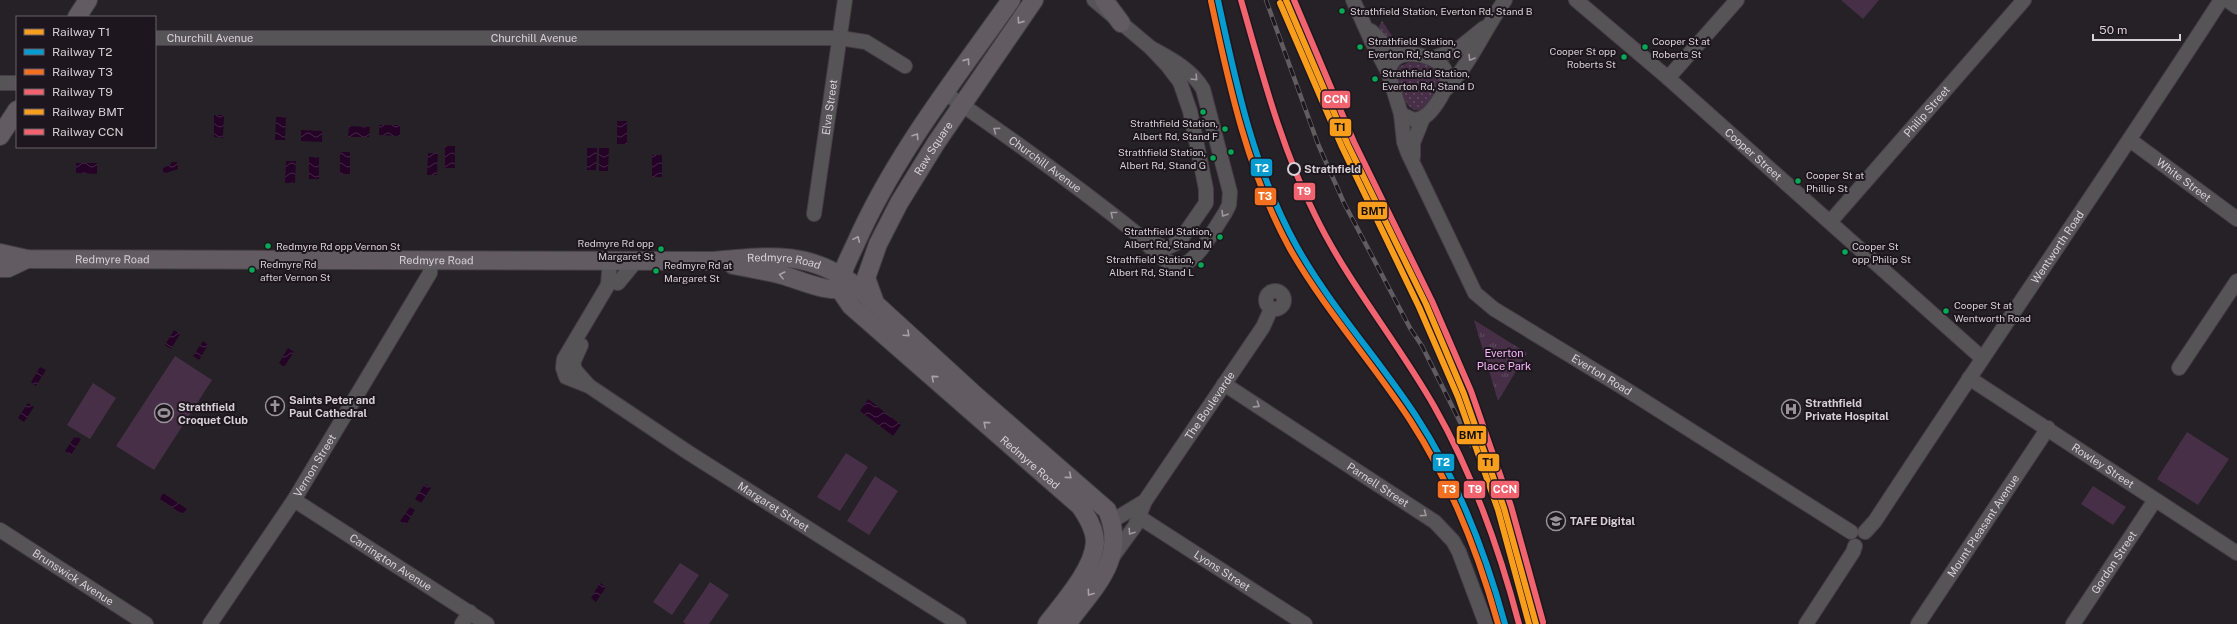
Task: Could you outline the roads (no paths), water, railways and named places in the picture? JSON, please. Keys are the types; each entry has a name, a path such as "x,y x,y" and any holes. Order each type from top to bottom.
{"main road":[{"path":"78,16 88,0"},
{"name":"Raw Square","path":"851,282 860,232 891,175 945,93 1011,0"},
{"name":"Raw Square","path":"851,282 936,143 1034,0"},
{"path":"1104,0 1121,23"},
{"path":"0,136 16,112"},
{"name":"Redmyre Road","path":"0,253 27,259 713,261 782,256 804,259 851,282 872,296 878,308 975,396 1096,499 1107,510 1112,521"},
{"name":"Redmyre Road","path":"0,268 8,268 27,259"},
{"path":"713,261 780,275 819,287 851,306"},
{"path":"819,287 851,282"},
{"name":"Redmyre Road","path":"851,282 851,306 1080,506 1091,523 1095,541 1093,552 1082,575"},
{"path":"1048,624 1082,575 1095,563 1101,542 1102,530 1112,521"},
{"name":"The Boulevarde","path":"1067,624 1102,576 1110,560 1114,546 1115,533 1112,521"}],"street":[{"name":"Elva Street","path":"814,214 845,0"},
{"path":"1094,0 1151,48 1174,74 1185,92 1207,196 1203,209 1179,242 1166,248 1143,239"},
{"path":"1353,0 1388,72 1401,114 1414,120 1423,118"},
{"path":"1414,162 1413,143 1423,118 1431,111 1446,90 1468,64 1488,24 1505,0"},
{"name":"Cooper Street","path":"1576,0 1668,78 1982,358"},
{"path":"1668,78 1737,0"},
{"name":"Philip Street","path":"1830,222 2024,0"},
{"name":"Wentworth Road","path":"1865,532 1876,521 1982,358 2130,140 2221,0"},
{"path":"2227,0 2237,7"},
{"path":"1362,18 1377,38 1400,55"},
{"path":"1388,72 1391,63 1400,55 1412,54 1433,58 1458,49 1488,24"},
{"name":"Churchill Avenue","path":"156,38 840,38 866,42 905,66"},
{"path":"1143,239 1156,254 1171,262 1178,264 1191,261 1227,209 1230,202 1230,192 1203,89 1198,80 1181,66 1151,48"},
{"path":"1433,58 1445,69 1448,79 1446,90"},
{"path":"0,83 16,83"},
{"name":"Churchill Avenue","path":"945,93 1107,210 1143,239"},
{"name":"Everton Road","path":"1401,114 1406,147 1469,284 1483,302 1627,390 1851,532"},
{"name":"White Street","path":"2130,140 2237,219"},
{"path":"1207,196 1230,192"},
{"name":"Vernon Street","path":"210,624 294,500 430,272 430,260"},
{"name":"Margaret Street","path":"589,386 575,370 574,359 618,283 622,260"},
{"name":"Margaret Street","path":"622,260 570,346 563,363 563,373 566,377 589,386 689,453 959,624"},
{"path":"2179,368 2237,281"},
{"name":"The Boulevarde","path":"1110,560 1140,517 1145,501 1263,327 1271,309"},
{"name":"Rowley Street","path":"1969,378 2048,428 2237,553"},
{"name":"Parnell Street","path":"1224,384 1435,522 1453,541 1459,552 1486,624"},
{"name":"Mount Pleasant Avenue","path":"1918,624 2048,428"},
{"name":"Carrington Avenue","path":"294,500 466,618 487,624"},
{"name":"Gordon Street","path":"2073,624 2155,500"},
{"name":"The Boulevarde","path":"1112,521 1145,501"},
{"name":"Lyons Street","path":"1140,517 1305,624"},
{"path":"1858,528 1865,532 1867,537 1866,543 1861,546 1855,546 1850,540 1851,532 1858,528"},
{"name":"Brunswick Avenue","path":"0,530 146,624"},
{"path":"1806,624 1853,552 1855,546"}],"water":[{"path":"214,115 224,115 223,138 214,137"},
{"path":"276,117 286,117 285,140 275,140"},
{"path":"617,121 627,121 627,144 617,144"},
{"path":"379,125 400,125 400,136 379,135"},
{"path":"349,126 370,127 369,137 348,137"},
{"path":"301,130 322,131 322,142 301,141"},
{"path":"445,146 455,146 455,168 445,168"},
{"path":"587,148 597,148 596,170 587,170"},
{"path":"599,148 609,148 608,171 599,171"},
{"path":"340,152 350,152 350,174 340,174"},
{"path":"428,153 438,153 437,175 427,175"},
{"path":"652,155 662,155 662,177 652,177"},
{"path":"309,157 319,157 319,179 309,179"},
{"path":"286,161 296,161 295,183 285,183"},
{"path":"172,162 177,162 178,169 163,174 163,168 170,165"},
{"path":"76,163 97,163 97,174 76,173"},
{"path":"174,330 180,334 171,349 165,345"},
{"path":"203,341 208,345 199,360 193,356"},
{"path":"288,348 294,352 284,367 279,363"},
{"path":"40,367 46,370 36,386 31,382"},
{"path":"868,399 901,425 893,436 860,411"},
{"path":"28,403 34,407 24,422 18,418"},
{"path":"75,436 81,439 71,455 65,451"},
{"path":"425,484 431,488 421,503 415,499"},
{"path":"163,493 187,509 182,514 160,499"},
{"path":"410,507 415,510 406,525 400,521"},
{"path":"600,583 606,587 596,602 591,598"}],"railway":[{"path":"1240,0 1244,12"},
{"path":"1266,0 1318,144 1344,203 1410,328 1422,346 1472,446"}],"rail line":[{"name":"T2","path":"1218,0 1248,126 1281,216 1309,267 1339,311 1386,373 1416,416 1445,465 1469,517 1479,543 1489,570 1505,624"},
{"name":"T9","path":"1241,0 1273,109 1303,189 1315,215 1342,264 1420,382 1461,458 1494,540 1519,624"},
{"name":"T1","path":"1286,0 1348,145 1426,304 1464,394 1504,508 1536,624"},
{"name":"CCN","path":"1294,0 1354,142 1432,301 1471,391 1511,506 1543,622"},
{"name":"T3","path":"1211,1 1233,97 1251,160 1275,220 1290,249 1318,293 1380,377 1425,444 1451,493 1462,519 1482,571 1498,624"},
{"name":"BMT","path":"1280,3 1342,147 1419,307 1458,397 1498,510 1529,624"}],"place":[{"name":"Strathfield Station, Everton Rd, Stand B","path":"1342,11"},
{"name":"Strathfield Station, Everton Rd, Stand C","path":"1360,47"},
{"name":"Cooper St at Roberts St","path":"1645,47"},
{"name":"Cooper St opp Roberts St","path":"1624,57"},
{"name":"Strathfield Station, Everton Rd, Stand D","path":"1375,79"},
{"name":"Strathfield Station, Albert Rd, Stand F","path":"1225,129"},
{"name":"Strathfield Station, Albert Rd, Stand G","path":"1213,158"},
{"name":"Strathfield","path":"1294,169"},
{"name":"Cooper St at Phillip St","path":"1798,181"},
{"name":"Strathfield Station, Albert Rd, Stand M","path":"1220,237"},
{"name":"Redmyre Rd opp Vernon St","path":"268,246"},
{"name":"Redmyre Rd opp Margaret St","path":"661,249"},
{"name":"Cooper St opp Philip St","path":"1845,252"},
{"name":"Strathfield Station, Albert Rd, Stand L","path":"1201,265"},
{"name":"Redmyre Rd after Vernon St","path":"252,270"},
{"name":"Redmyre Rd at Margaret St","path":"656,271"},
{"name":"Cooper St at Wentworth Road","path":"1946,311"},
{"name":"Saints Peter and Paul Cathedral","path":"275,406"},
{"name":"Strathfield Private Hospital","path":"1791,409"},
{"name":"Strathfield Croquet Club","path":"164,413"},
{"name":"TAFE Digital","path":"1556,521"}],"park label":[{"name":"Everton Place Park","path":"1504,359"}]}
